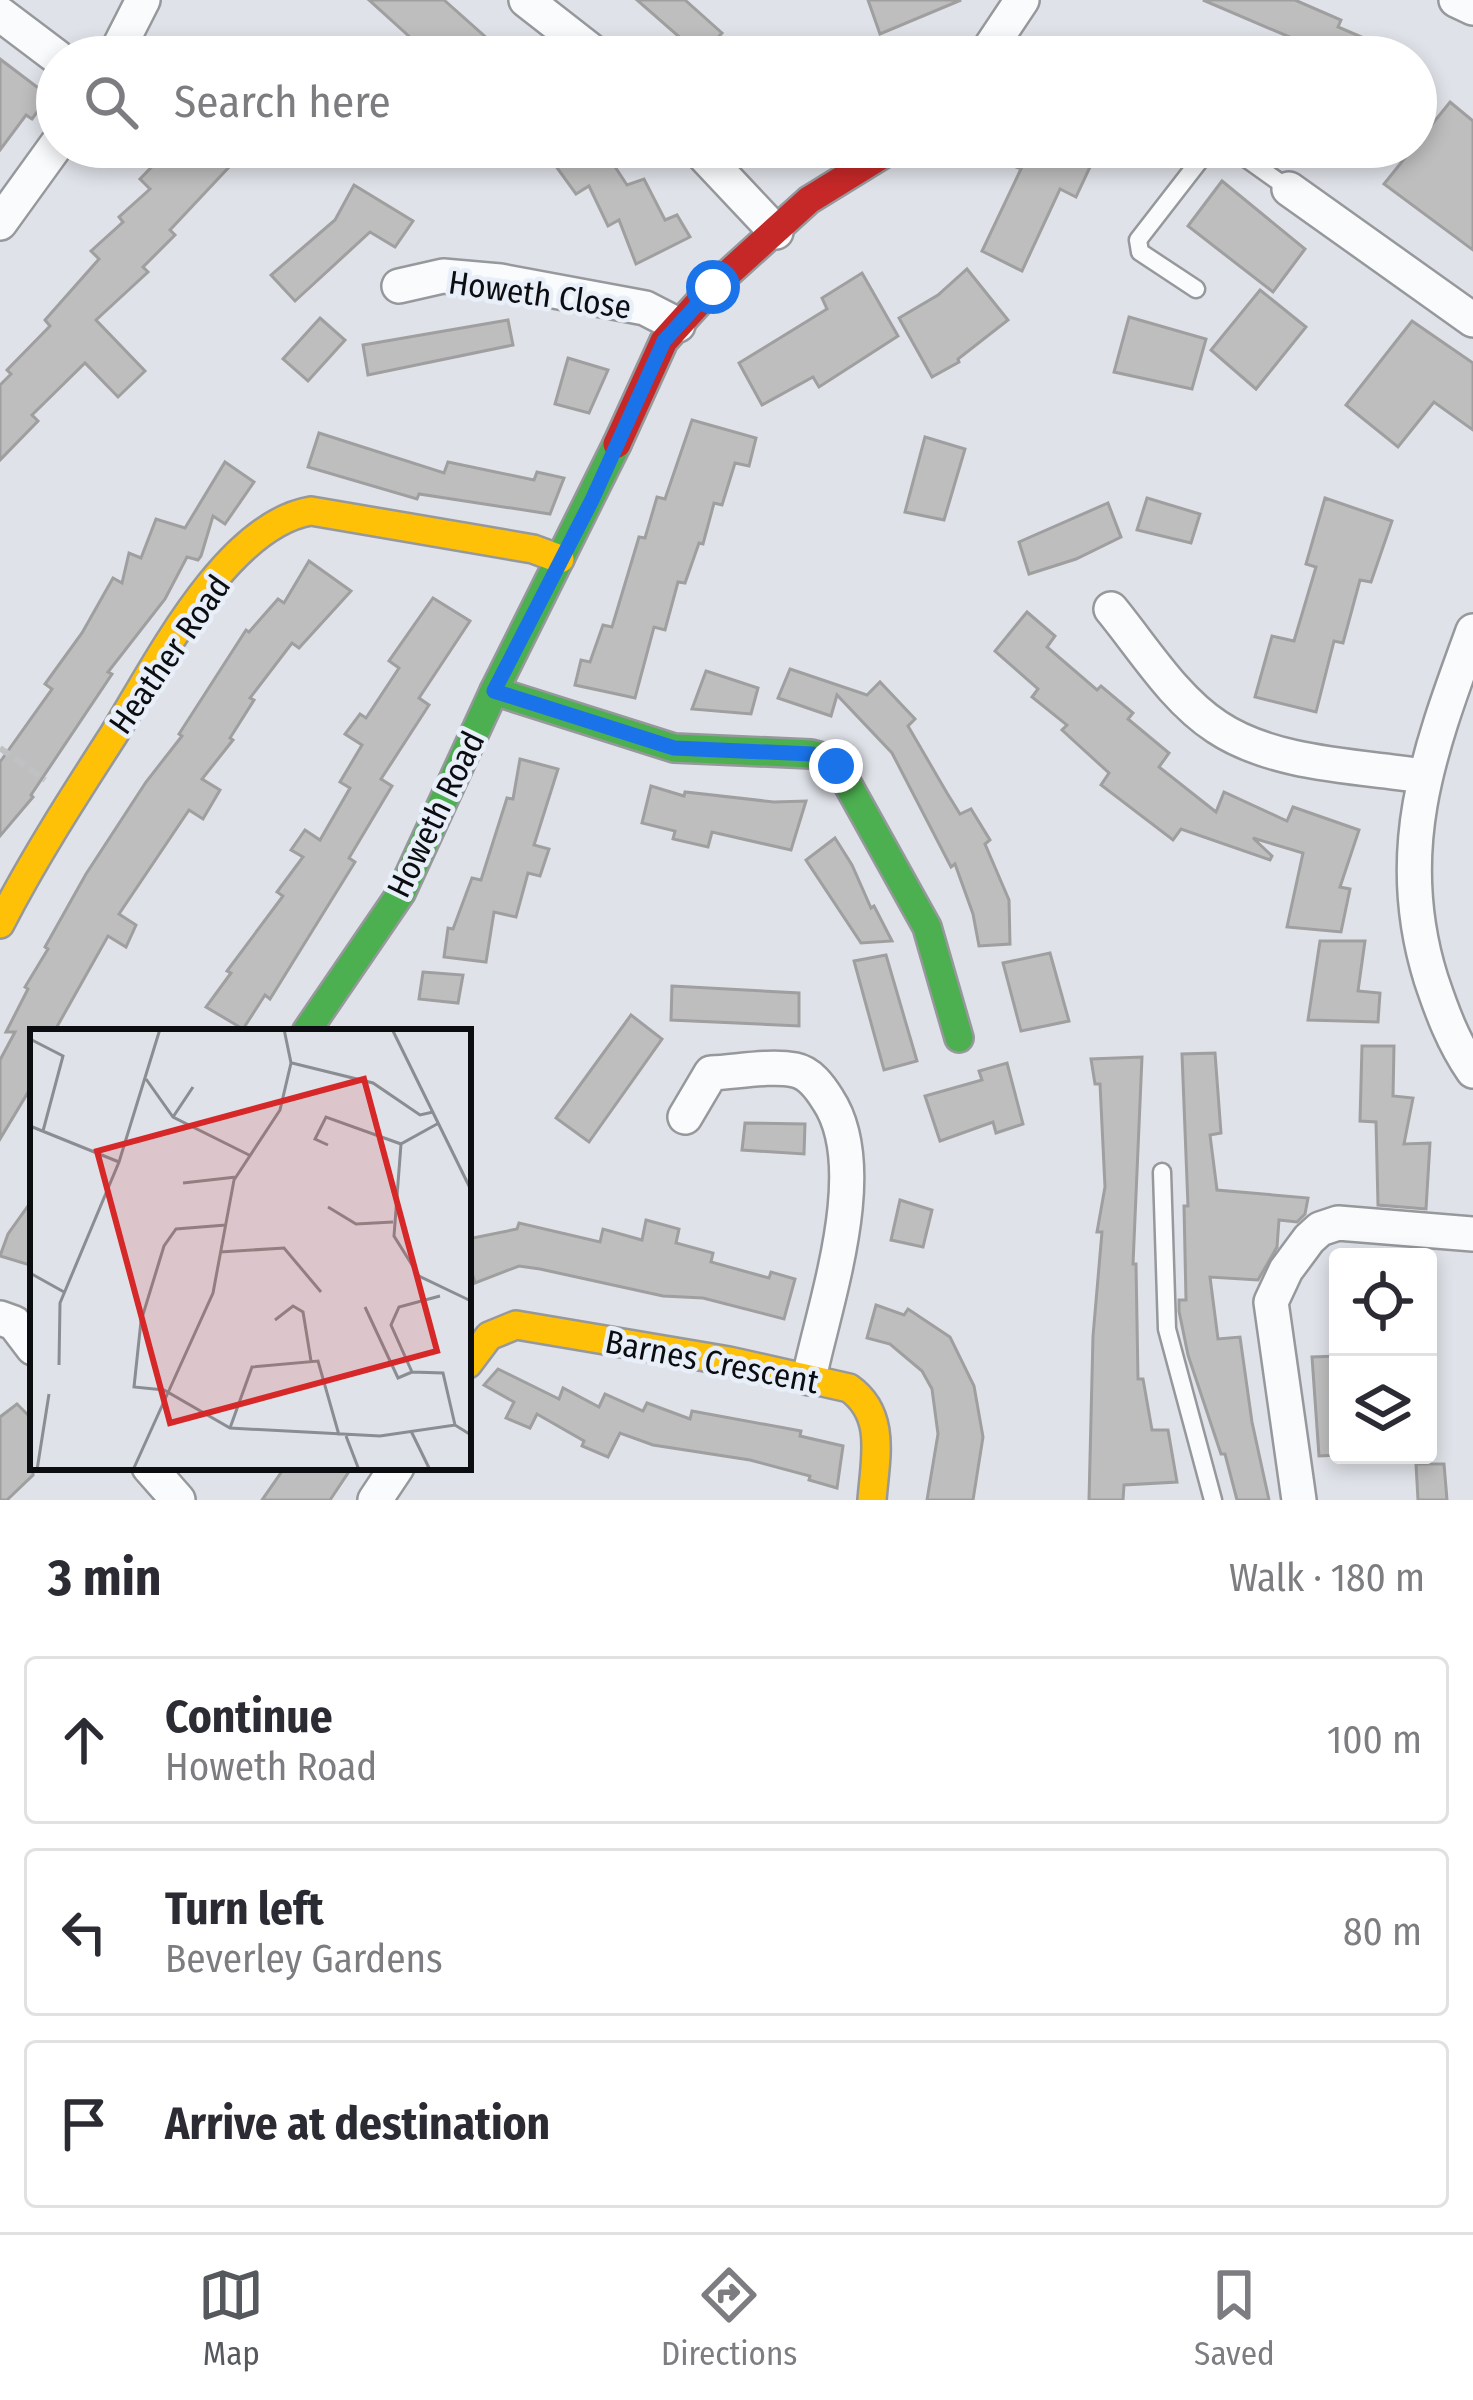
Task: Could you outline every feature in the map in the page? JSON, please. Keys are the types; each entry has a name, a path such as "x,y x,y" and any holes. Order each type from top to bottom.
{"street":[{"path":"125,36 143,0"},
{"path":"526,0 572,36"},
{"path":"999,36 1022,0"},
{"path":"1456,0 1473,8"},
{"path":"0,14 36,41"},
{"path":"0,223 40,168"},
{"path":"716,168 776,232"},
{"name":"Howeth Road","path":"308,1029 401,892 664,341 713,287 808,200 861,168"},
{"path":"1289,189 1473,320"},
{"name":"Howeth Close","path":"399,286 443,277 500,281 644,308 678,325"},
{"name":"Heather Road","path":"0,923 29,867 188,616 226,569 288,514 311,512 533,549 560,559"},
{"path":"1111,609 1184,698 1215,726 1287,755 1424,776"},
{"path":"1473,631 1433,740 1413,848 1414,909 1442,1011 1473,1071"},
{"path":"494,691 674,748 812,754 829,759 842,774 927,927 958,1038"},
{"path":"685,1117 711,1073 796,1070 817,1083 839,1116 848,1161 848,1193 808,1378"},
{"path":"1299,1500 1271,1302 1286,1270 1320,1228 1338,1223 1473,1234"},
{"path":"0,1318 14,1323 23,1347"},
{"name":"Barnes Crescent","path":"471,1360 489,1336 516,1325 849,1388 862,1394 873,1408 872,1500"},
{"path":"152,1470 178,1500"},
{"path":"375,1500 396,1470"}],"lane":[{"path":"1194,168 1138,240 1140,252 1196,290"},
{"path":"1260,168 1289,189"},
{"path":"1162,1172 1167,1329 1213,1500"}],"path":[{"path":"0,748 72,800"}],"building":[{"path":"369,0 444,0 484,36 409,36"},
{"path":"637,0 685,0 722,33 678,36"},
{"path":"868,0 961,0 880,34"},
{"path":"1203,0 1295,0 1341,20 1338,27 1359,36 1287,36"},
{"path":"0,59 36,86 36,114 32,119 26,115 0,150"},
{"path":"1450,102 1473,121 1473,250 1384,184 1397,168 1437,168 1437,118"},
{"path":"151,168 228,168 170,230 175,235 143,267 148,272 96,320 145,371 118,397 85,363 32,415 38,421 0,460 0,385 11,374 7,370 50,326 45,320 99,259 91,251 150,189 140,179"},
{"path":"557,168 616,168 627,185 644,179 665,220 677,215 690,237 636,264 619,220 608,226 589,186 576,194"},
{"path":"1090,168 1076,197 1060,189 1022,271 982,251 1021,169"},
{"path":"1222,181 1305,249 1273,292 1188,226"},
{"path":"354,185 413,221 395,247 370,232 295,301 271,275 335,220"},
{"path":"967,269 1008,320 959,362 932,377 899,318 938,295"},
{"path":"862,273 898,336 819,387 813,377 762,405 739,363 827,309 822,298"},
{"path":"1260,290 1306,327 1256,389 1211,350"},
{"path":"1129,317 1206,339 1192,389 1114,372"},
{"path":"320,318 345,340 308,381 283,359"},
{"path":"508,320 513,345 368,375 363,345"},
{"path":"1412,321 1473,363 1473,430 1434,402 1398,447 1346,405"},
{"path":"568,358 608,370 589,413 555,404"},
{"path":"692,420 756,438 749,466 735,463 722,505 714,503 703,544 699,543 685,583 678,582 665,630 654,627 635,698 575,685 581,660 590,662 603,625 612,627 639,537 645,538 657,497 665,499"},
{"path":"319,433 444,473 448,462 534,480 537,472 564,478 550,514 419,494 417,499 308,467"},
{"path":"925,437 965,449 944,520 905,512"},
{"path":"225,462 254,482 225,524 213,516 201,556 198,560 187,557 165,599 108,672 112,674 33,797 0,836 0,762 52,689 45,684 82,633 113,578 122,583 129,553 141,558 156,519 185,528"},
{"path":"1147,498 1200,514 1191,543 1137,530"},
{"path":"1325,498 1392,521 1371,582 1360,580 1343,643 1334,641 1316,712 1255,697 1272,636 1294,641 1316,567 1306,564"},
{"path":"1108,503 1121,537 1076,559 1029,574 1019,542"},
{"path":"309,561 351,591 299,648 292,643 250,698 254,700 233,740 202,779 220,790 203,819 189,810 119,914 136,925 126,947 108,936 56,1029 30,1029 30,1089 0,1139 0,1060 15,1032 6,1032 45,947 86,874 182,736 179,734 246,630 278,599 284,603"},
{"path":"433,598 470,621 419,698 429,705 381,779 392,786 349,858 355,862 270,999 265,995 243,1029 206,1007 283,896 277,892 303,857 291,850 305,830 320,840 350,788 340,782 362,745 345,734 360,714 366,718 399,668 389,661"},
{"path":"1027,612 1055,636 1047,647 1097,690 1101,686 1133,713 1128,719 1169,753 1159,767 1216,812 1224,792 1287,821 1293,807 1359,830 1340,887 1350,889 1341,932 1287,927 1303,853 1253,838 1272,856 1270,860 1181,829 1173,840 1101,785 1109,773 1062,730 1067,725 1032,697 1038,689 995,651"},
{"path":"790,669 867,695 880,682 915,719 908,726 960,814 971,809 990,840 985,844 1009,900 1010,944 979,946 955,864 951,867 892,753 837,695 831,716 778,698"},
{"path":"706,671 758,688 751,714 692,709"},
{"path":"520,759 558,769 534,845 549,849 540,876 528,873 516,917 494,912 486,962 444,957 448,928 453,929 472,878 481,880 507,798 513,799"},
{"path":"651,786 684,796 685,792 806,801 791,850 712,832 708,847 673,839 675,831 642,823"},
{"path":"835,838 892,941 861,943 806,860"},
{"path":"1320,941 1365,941 1358,991 1380,993 1378,1022 1308,1020"},
{"path":"1050,953 1069,1021 1021,1031 1003,963"},
{"path":"886,955 917,1061 884,1070 854,961"},
{"path":"423,972 463,975 458,1003 419,999"},
{"path":"672,986 799,993 799,1026 671,1020"},
{"path":"631,1015 662,1039 589,1142 556,1118"},
{"path":"1362,1046 1394,1046 1393,1096 1413,1098 1404,1144 1430,1143 1426,1209 1378,1205 1376,1122 1360,1121"},
{"path":"1215,1053 1221,1133 1210,1135 1217,1190 1308,1198 1305,1214 1297,1222 1279,1220 1277,1247 1258,1280 1210,1277 1218,1339 1240,1337 1269,1500 1237,1500 1188,1355 1179,1311 1179,1300 1186,1300 1184,1206 1188,1206 1182,1054"},
{"path":"1142,1057 1133,1264 1138,1379 1143,1379 1152,1430 1168,1430 1177,1482 1124,1485 1123,1500 1089,1500 1093,1336 1102,1232 1097,1232 1105,1187 1100,1084 1095,1084 1091,1059"},
{"path":"1007,1063 1023,1124 996,1133 993,1122 940,1141 925,1096 982,1080 979,1071"},
{"path":"745,1123 805,1124 804,1154 742,1150"},
{"path":"900,1200 932,1210 923,1247 891,1240"},
{"path":"30,1203 30,1265 0,1256 8,1234"},
{"path":"646,1220 679,1229 676,1243 713,1253 711,1262 769,1278 771,1272 795,1279 784,1319 703,1298 663,1296 519,1266 475,1283 471,1269 471,1238 517,1229 519,1223 600,1242 603,1229 642,1240"},
{"path":"876,1305 904,1315 908,1309 950,1337 974,1386 983,1437 973,1500 927,1500 938,1434 932,1389 922,1371 890,1344 867,1338"},
{"path":"1329,1356 1329,1455 1319,1456 1312,1357"},
{"path":"498,1369 559,1399 563,1388 599,1407 605,1394 643,1411 647,1403 690,1419 692,1411 801,1431 800,1436 843,1446 837,1488 750,1460 653,1445 620,1433 608,1457 582,1446 584,1441 537,1414 530,1428 506,1418 514,1402 484,1385"},
{"path":"17,1404 30,1417 33,1475 7,1500 0,1500 0,1417"},
{"path":"1416,1464 1444,1464 1447,1500 1418,1500"},
{"path":"283,1470 350,1470 330,1500 262,1500"}],"traffic: fast":[{"path":"308,1029 401,893 494,691 617,444"},
{"path":"494,691 674,748 811,754 829,759 842,774 927,927 959,1038"}],"traffic: slow":[{"path":"0,924 196,602 250,542 280,522 311,511 533,549 560,559"},
{"path":"471,1360 489,1336 516,1325 729,1361 849,1388 874,1424 872,1500"}],"traffic: jam":[{"path":"617,444 664,341 713,287 809,200 861,168"}],"route":[{"path":"713,287 664,341 592,500 494,691 674,748 812,754 836,766"}]}
